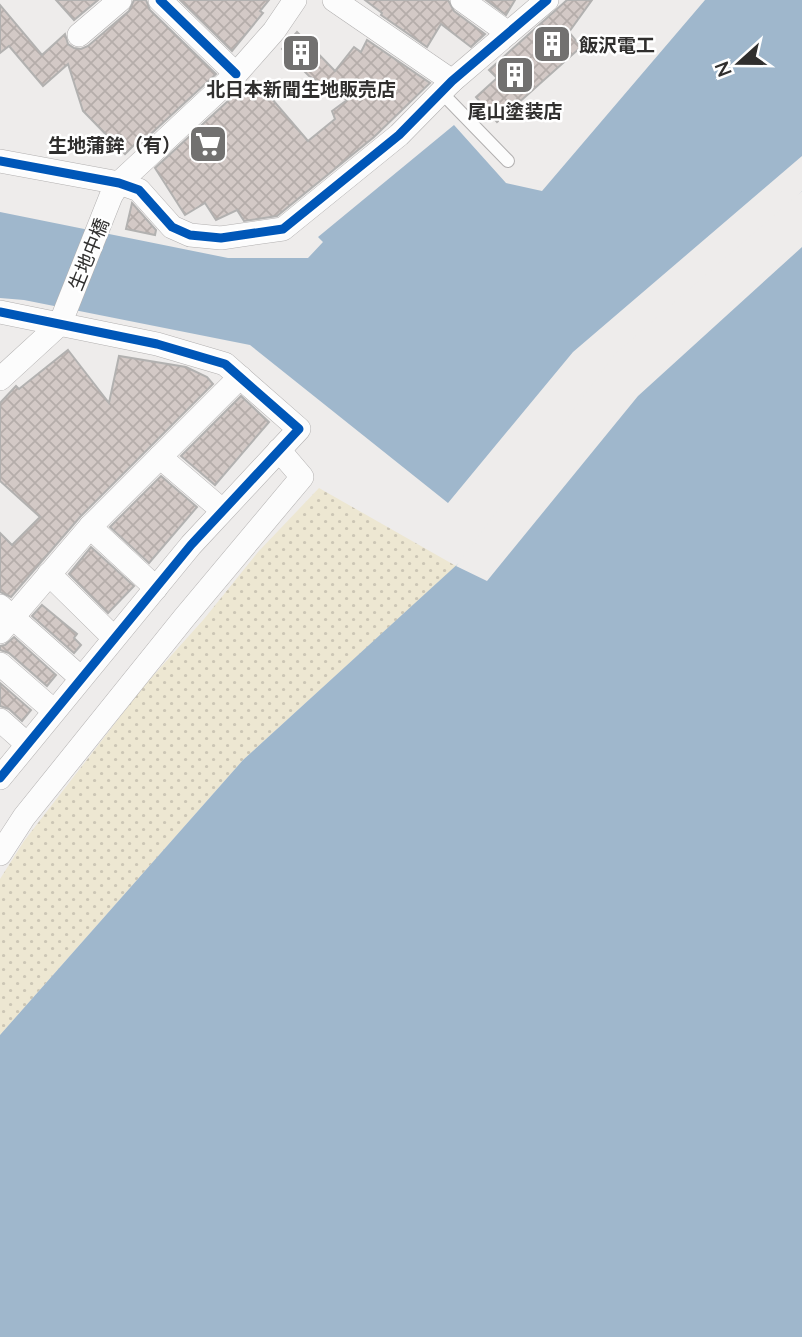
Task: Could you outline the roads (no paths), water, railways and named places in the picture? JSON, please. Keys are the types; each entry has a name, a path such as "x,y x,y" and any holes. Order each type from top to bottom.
{"street":[{"path":"79,35 120,0"},
{"path":"160,0 236,74"},
{"path":"115,190 236,74 274,31 295,0"},
{"path":"334,0 446,86"},
{"path":"462,0 508,33"},
{"path":"0,161 115,190 139,190 172,227 190,234 221,238 283,229 398,135 446,86 547,0"},
{"name":"生地中橋","path":"62,318 115,190"},
{"path":"0,312 62,318 225,364 299,429 222,510 0,778"},
{"path":"0,379 62,318"},
{"path":"81,678 4,619 49,574 90,527 240,377"},
{"path":"0,854 24,817 57,775 302,477 279,450"},
{"path":"160,457 222,510"},
{"path":"90,527 156,588"},
{"path":"49,574 114,638"},
{"path":"0,664 54,711"},
{"path":"0,720 27,744"}],"lane":[{"path":"446,86 508,161"}],"water":[{"path":"705,0 802,0 802,156 573,352 448,503 250,345 24,300 0,298 0,212 228,258 308,258 323,242 318,237 454,125 506,183 542,191"},
{"path":"802,191 802,1337 0,1337 0,1035 243,760 461,561"}],"place":[{"name":"飯沢電工","path":"552,44"},
{"name":"北日本新聞生地販売店","path":"301,53"},
{"name":"尾山塗装店","path":"515,75"},
{"name":"生地蒲鉾（有）","path":"208,144"}]}
